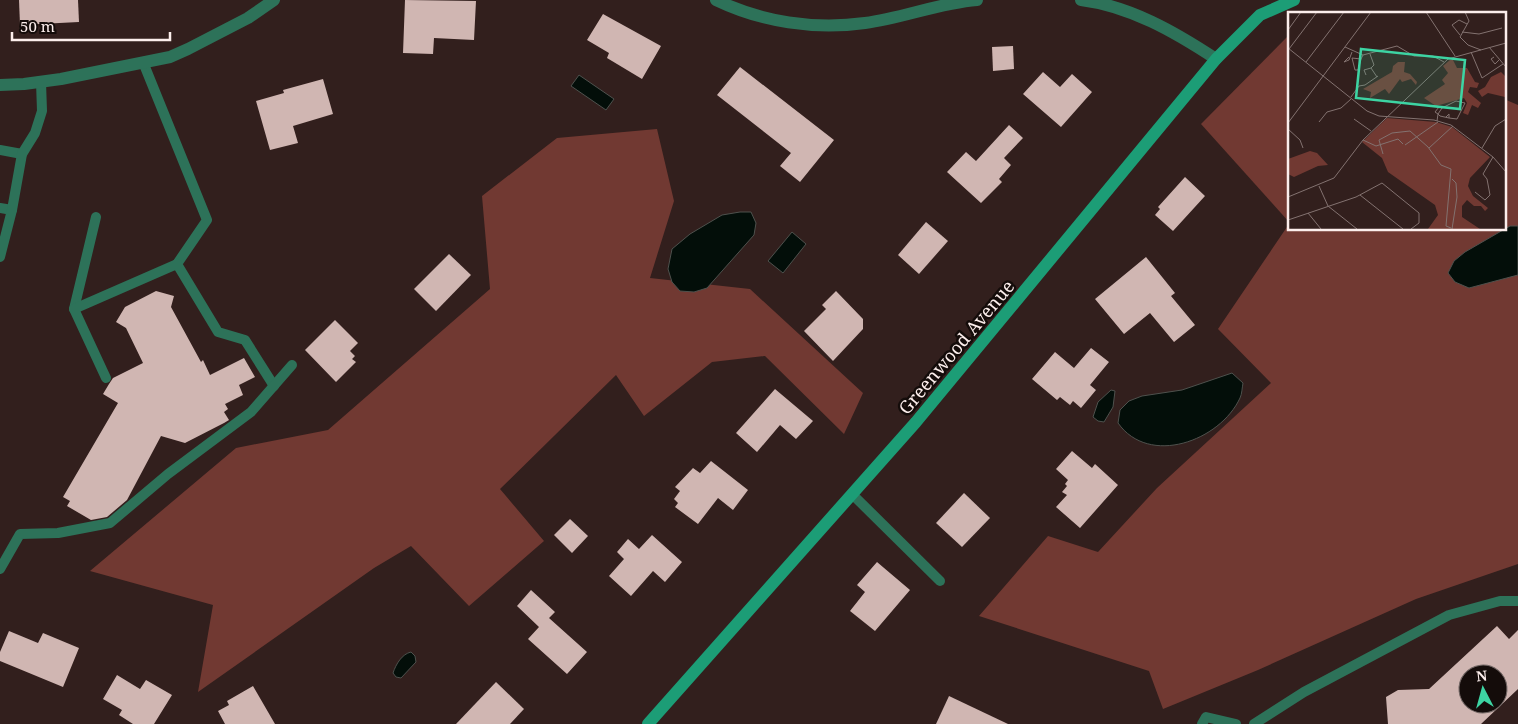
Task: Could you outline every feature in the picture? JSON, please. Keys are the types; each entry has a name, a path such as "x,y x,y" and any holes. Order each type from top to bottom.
{"main road":[{"name":"Greenwood Avenue","path":"648,724 916,422 1216,59 1260,15 1294,0"}],"street":[{"path":"0,85 41,82 170,57 188,50 258,12 274,0"},
{"path":"716,0 741,11 776,21 831,26 864,23 954,2 977,0"},
{"path":"1081,0 1121,10 1146,20 1184,38 1216,59"}],"lane":[{"path":"74,309 177,264 207,220 143,62"},
{"path":"0,257 12,210 22,154 35,133 42,112 41,82"},
{"path":"0,150 22,154"},
{"path":"0,208 12,210"},
{"path":"96,217 74,309 106,378"},
{"path":"177,264 218,332 246,340 274,386"},
{"path":"0,569 20,534 58,534 110,523 168,474 251,412 292,365"},
{"path":"852,494 940,581"},
{"path":"1254,724 1304,692 1449,615 1500,601 1518,601"},
{"path":"1202,724 1206,717 1236,724"}],"shaded area":[{"path":"1288,36 1288,221 1201,124"},
{"path":"579,75 614,99 606,110 571,86"},
{"path":"1506,100 1518,105 1518,564 1416,599 1258,670 1163,709 1149,671 979,616 1048,536 1098,552 1157,488 1271,383 1218,329 1288,225 1288,230 1506,230"},
{"path":"657,129 674,201 650,278 750,289 863,393 844,434 765,356 712,362 644,416 616,375 500,489 544,541 469,606 411,546 374,568 198,692 213,605 90,571 236,448 328,430 490,289 482,196 557,138"},
{"path":"751,212 756,223 754,235 707,288 694,292 680,291 672,282 668,269 672,249 690,234 722,215"},
{"path":"1510,226 1518,226 1518,275 1469,288 1455,282 1448,273 1454,261 1465,252"},
{"path":"792,232 806,244 783,273 768,261"},
{"path":"1232,373 1243,383 1240,398 1230,413 1217,426 1201,436 1183,443 1165,446 1147,444 1131,436 1118,423 1120,410 1129,401 1142,396 1182,390"},
{"path":"1111,390 1115,391 1113,407 1104,422 1098,421 1093,417 1098,402"},
{"path":"411,652 415,656 416,662 401,678 396,677 393,673 398,663 402,657"}],"building":[{"path":"19,0 78,0 79,22 20,25"},
{"path":"405,0 476,1 474,40 434,38 433,54 403,53"},
{"path":"603,14 661,46 642,79 607,58 609,53 587,40"},
{"path":"1013,46 1014,69 993,71 992,47"},
{"path":"740,67 834,140 800,182 780,166 791,153 717,95"},
{"path":"1043,72 1060,87 1072,74 1092,92 1061,127 1023,94"},
{"path":"323,79 333,114 293,126 298,143 270,150 256,101 284,93 283,90"},
{"path":"1009,125 1023,138 1004,158 1011,165 999,179 1002,182 981,203 947,172 966,152 976,161"},
{"path":"1185,177 1205,196 1173,231 1155,215 1160,209 1158,207"},
{"path":"926,222 948,241 919,274 898,255"},
{"path":"449,254 471,275 436,311 414,289"},
{"path":"1146,257 1175,293 1171,296 1195,325 1174,342 1150,313 1124,334 1095,299"},
{"path":"156,291 174,296 171,307 210,375 244,358 255,377 239,385 243,395 225,404 228,409 224,412 229,420 185,443 161,436 127,500 107,517 91,520 67,506 70,501 63,497 118,403 103,394 113,378 143,363 126,328 116,322 125,307"},
{"path":"836,291 863,319 863,329 833,361 804,331 826,309 822,305"},
{"path":"335,320 358,343 350,351 355,356 352,359 356,362 336,382 305,350"},
{"path":"1091,348 1109,362 1090,385 1096,390 1081,408 1073,401 1070,405 1060,397 1057,400 1032,379 1055,352 1074,368"},
{"path":"775,389 813,421 796,439 780,425 757,452 736,433"},
{"path":"1072,451 1092,468 1095,464 1118,485 1080,528 1056,507 1067,495 1062,492 1067,486 1065,484 1068,480 1056,469"},
{"path":"711,461 748,490 733,510 718,498 698,524 675,507 678,503 674,499 680,491 675,487 693,468 700,473"},
{"path":"964,493 990,518 962,547 936,523"},
{"path":"570,519 588,536 572,553 554,535"},
{"path":"652,535 682,562 665,582 653,571 631,596 609,576 624,559 617,552 628,539 639,549"},
{"path":"877,562 910,590 875,631 850,611 865,592 857,585"},
{"path":"531,590 555,612 549,618 587,652 567,674 528,639 539,627 517,606"},
{"path":"1497,626 1509,639 1518,630 1518,689 1508,698 1508,664 1458,664 1458,714 1492,714 1481,724 1388,724 1386,697 1398,690 1429,689"},
{"path":"9,631 38,643 43,633 79,648 63,687 0,661 0,652"},
{"path":"117,675 140,689 146,680 172,695 154,724 133,724 119,715 122,710 103,699"},
{"path":"496,682 524,709 510,724 456,724"},
{"path":"253,686 275,724 225,724 218,711 229,705 227,701"},
{"path":"949,696 1008,724 936,724"}]}
